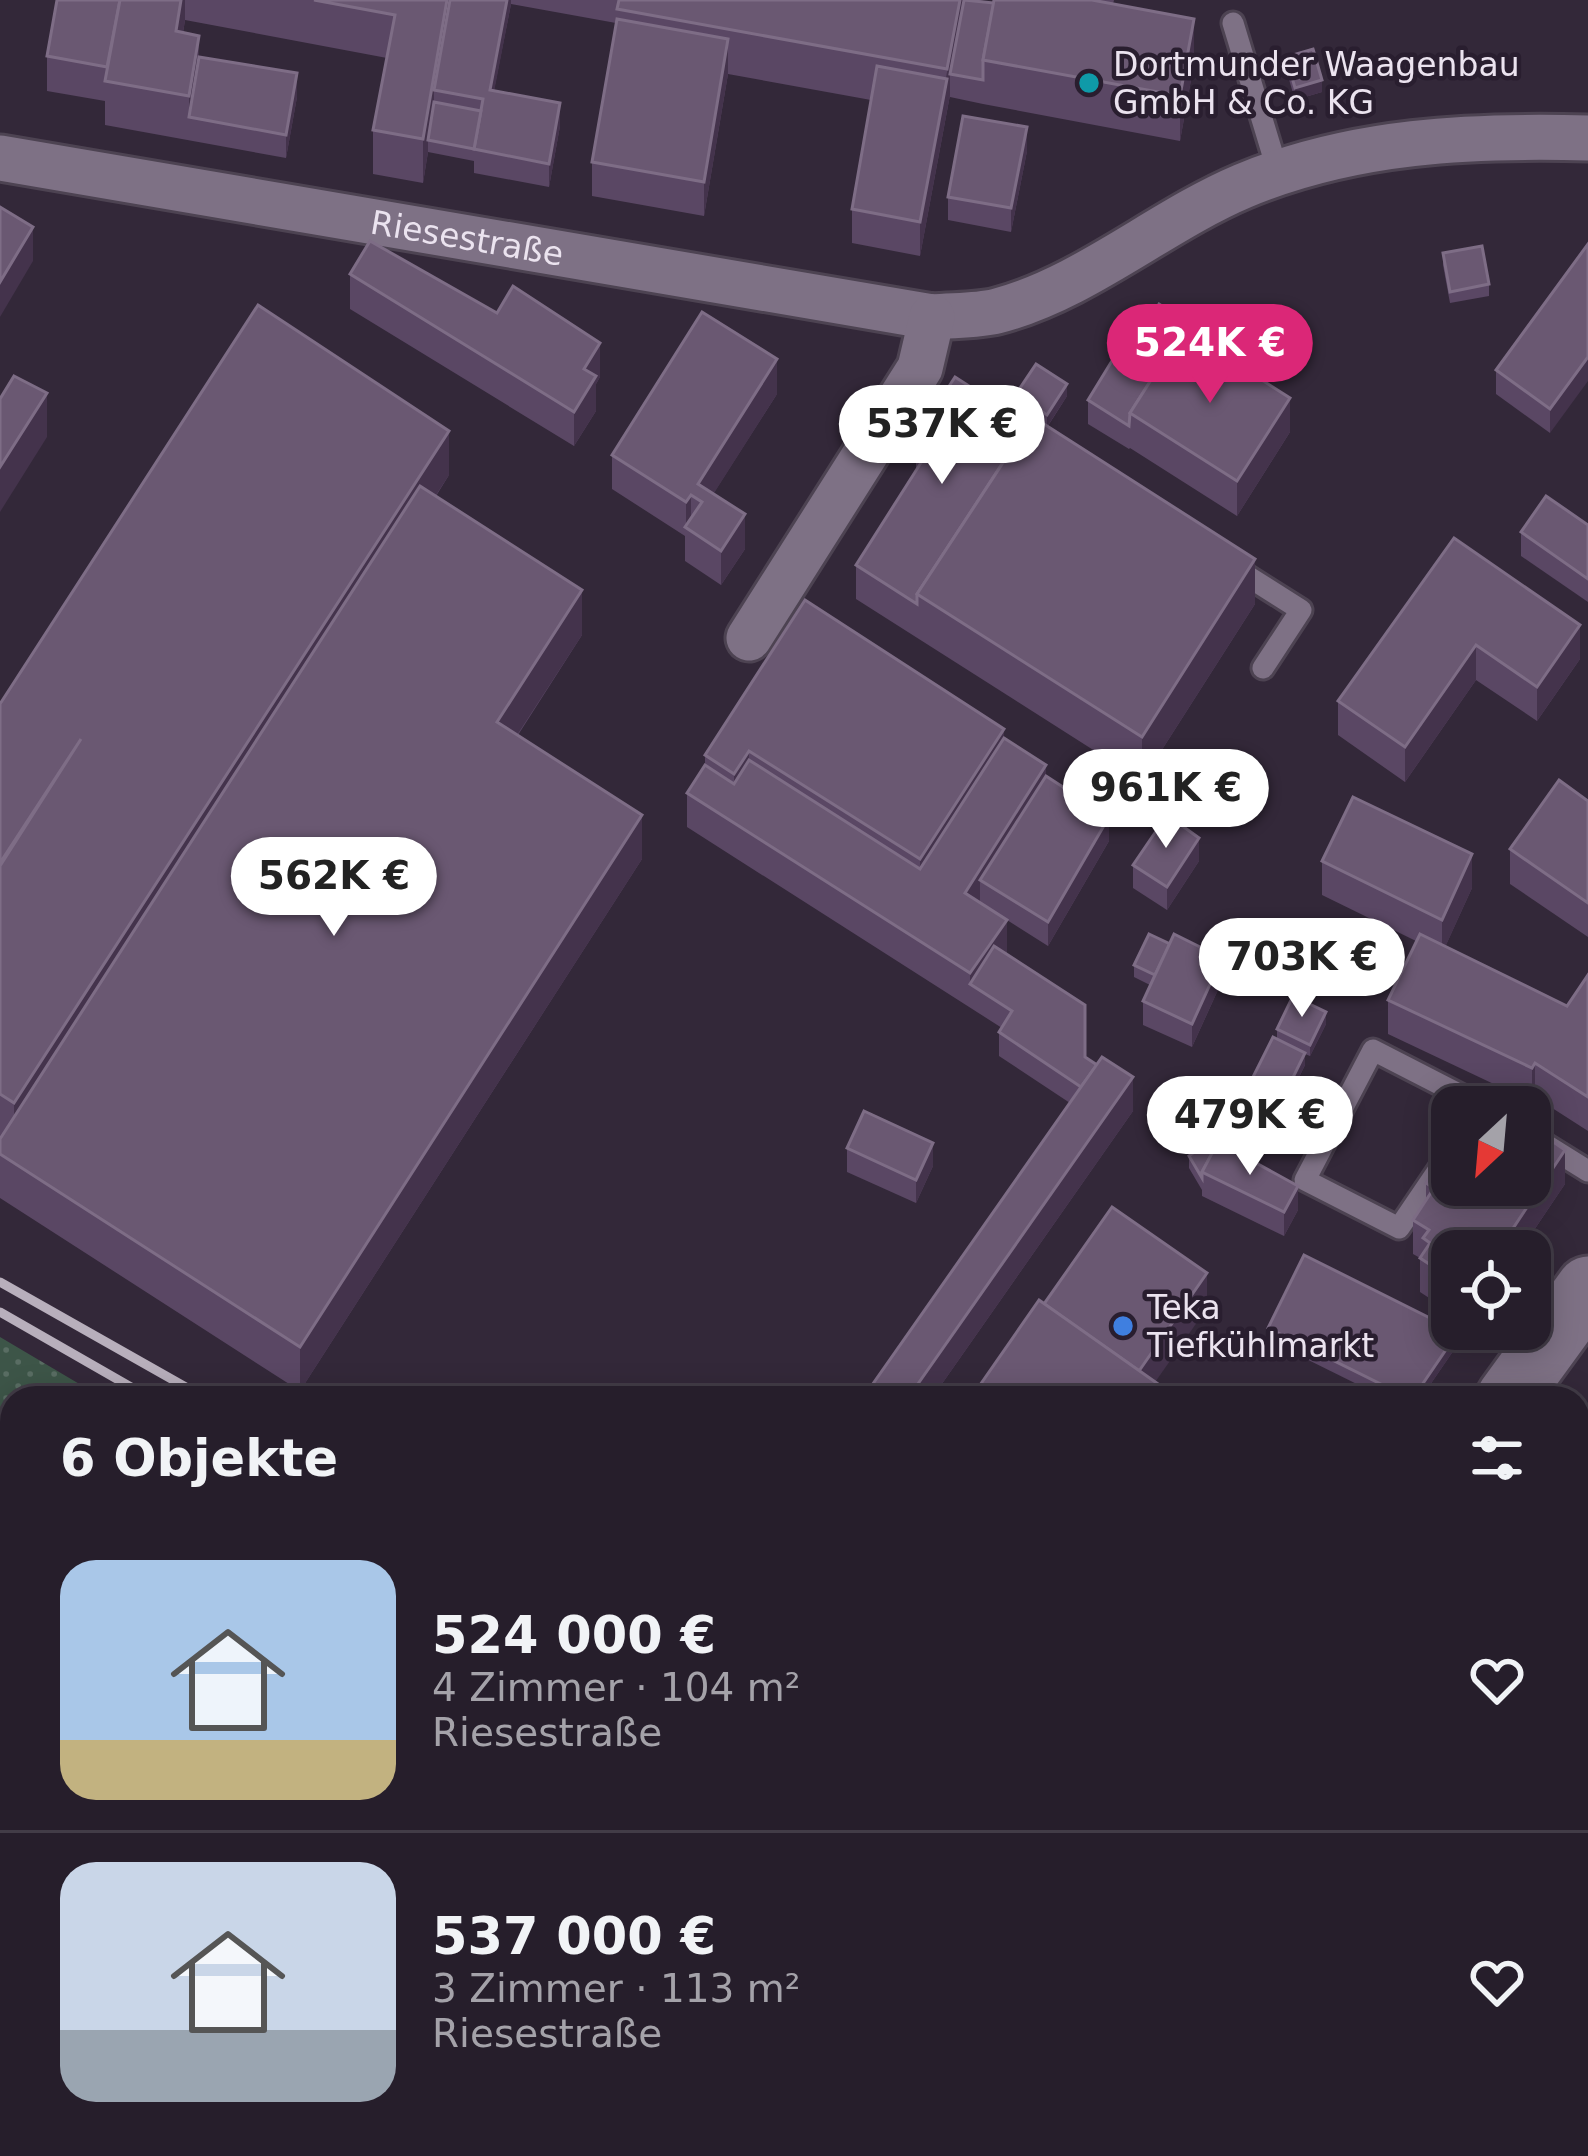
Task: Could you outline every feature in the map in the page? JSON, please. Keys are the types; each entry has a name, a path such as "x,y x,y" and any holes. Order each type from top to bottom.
{"main road":[{"path":"1517,1386 1588,1288"}],"street":[{"name":"Riesestraße","path":"0,158 932,317 995,311 1052,290 1186,212 1278,172 1347,153 1421,142 1588,137"},
{"path":"749,638 928,373 932,317"}],"lane":[{"path":"1233,23 1278,172"},
{"path":"1217,557 1301,610 1262,668"},
{"path":"1431,1181 1399,1228 1305,1180 1373,1050 1444,1086"},
{"path":"1551,1148 1588,1171"}],"green space":[{"path":"0,1337 83,1386 0,1386"}],"building":[{"path":"57,0 120,0 107,67 47,56"},
{"path":"120,0 181,0 176,31 199,36 189,96 105,81"},
{"path":"314,0 447,0 423,139 373,130 395,15"},
{"path":"450,0 507,0 490,90 560,103 549,164 474,149 483,99 434,90"},
{"path":"619,0 960,0 947,69 617,9"},
{"path":"964,0 994,3 983,80 950,74"},
{"path":"994,0 1092,0 1194,19 1180,96 983,60"},
{"path":"617,19 728,39 704,182 592,162"},
{"path":"1313,49 1322,80 1295,88 1286,57"},
{"path":"199,57 297,73 286,135 189,117"},
{"path":"877,66 947,79 920,222 852,209"},
{"path":"434,102 481,111 474,149 428,140"},
{"path":"963,116 1027,127 1011,208 948,197"},
{"path":"0,207 33,227 0,282"},
{"path":"370,241 497,313 513,286 600,343 584,369 596,376 574,412 350,274"},
{"path":"1588,244 1588,357 1550,409 1496,370"},
{"path":"1482,246 1489,284 1450,292 1443,253"},
{"path":"1159,304 1177,316 1172,324 1154,312"},
{"path":"258,305 449,431 14,1103 0,1094 0,866 81,739 0,863 0,704"},
{"path":"1145,307 1183,330 1130,413 1129,426 1088,400"},
{"path":"702,312 777,359 698,484 745,514 721,551 685,527 702,502 691,495 686,502 612,455"},
{"path":"1183,330 1290,398 1237,481 1130,413"},
{"path":"1036,364 1067,384 1047,415 1016,394"},
{"path":"14,376 47,393 0,467 0,399"},
{"path":"955,377 1028,424 917,594 917,604 856,565 931,447 916,437"},
{"path":"1033,417 1255,559 1142,737 917,594"},
{"path":"420,486 582,590 497,722 642,815 300,1347 0,1154 0,1139"},
{"path":"1546,496 1588,525 1588,579 1521,532"},
{"path":"1454,538 1580,625 1537,687 1476,645 1405,747 1338,701"},
{"path":"805,600 1004,729 920,859 749,751 734,774 705,755"},
{"path":"1004,738 1046,765 965,893 1007,920 970,973 687,793 705,765 734,784 749,760 920,869"},
{"path":"1046,776 1109,817 1048,922 980,880"},
{"path":"1559,780 1588,801 1588,903 1510,849"},
{"path":"1353,797 1472,854 1442,920 1322,861"},
{"path":"1167,815 1199,838 1167,887 1133,865"},
{"path":"1149,934 1170,944 1155,975 1134,965"},
{"path":"1174,934 1222,958 1192,1024 1143,1001"},
{"path":"1420,934 1567,1006 1588,975 1588,1097 1535,1063 1532,1068 1388,1000"},
{"path":"994,946 1085,1005 1085,1057 1097,1065 1081,1087 999,1032 1012,1011 970,984"},
{"path":"1293,996 1326,1012 1310,1045 1277,1029"},
{"path":"1273,1037 1305,1053 1252,1161 1220,1143"},
{"path":"1102,1057 1133,1077 916,1386 871,1386"},
{"path":"864,1111 933,1143 916,1180 847,1148"},
{"path":"1551,1140 1565,1150 1551,1171"},
{"path":"1209,1141 1215,1148 1202,1178 1189,1156"},
{"path":"1218,1142 1298,1186 1284,1212 1202,1172"},
{"path":"1431,1193 1431,1206 1528,1206 1512,1230 1431,1230 1431,1265 1420,1258 1430,1243 1423,1238 1429,1230 1413,1220"},
{"name":"Teka Tiefkühlmarkt","path":"1112,1207 1207,1273 1139,1371 1044,1304"},
{"path":"1304,1255 1431,1318 1431,1350 1446,1350 1421,1386 1385,1386 1268,1328"},
{"path":"1039,1300 1161,1386 979,1386"}],"railway":[{"path":"0,1282 184,1386"},
{"path":"0,1312 129,1386"}],"place":[{"name":"Dortmunder Waagenbau GmbH & Co. KG","path":"1089,83"},
{"name":"Teka Tiefkühlmarkt","path":"1123,1326"}]}
